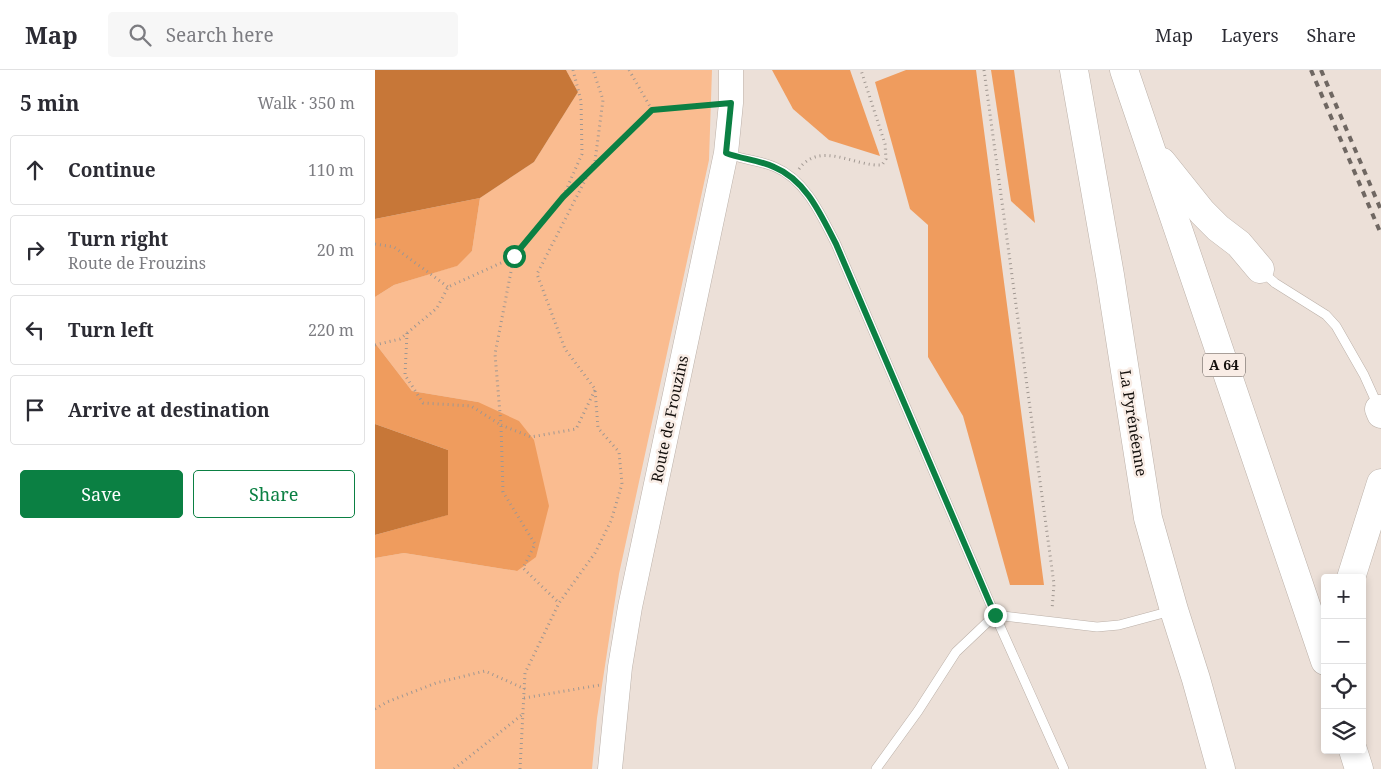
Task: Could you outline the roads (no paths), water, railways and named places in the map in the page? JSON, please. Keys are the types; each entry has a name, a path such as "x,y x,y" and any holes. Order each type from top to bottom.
{"highway":[{"name":"La Pyrénéenne","path":"1074,70 1110,275 1148,518 1221,769"},
{"name":"A 64","path":"1124,70 1321,649"},
{"path":"1150,147 1202,212 1218,228 1239,244 1260,269"},
{"path":"1352,574 1381,483"},
{"path":"1354,754 1359,769"}],"main road":[{"name":"Route de Frouzins","path":"610,769 619,680 630,606 726,153 731,103 731,70"}],"lane":[{"path":"726,153 774,166 793,177 813,201 836,244 995,615 1064,769"},
{"path":"1260,269 1275,283 1326,315 1336,326 1364,375 1380,412"},
{"path":"995,615 1097,627 1119,625 1174,610"},
{"path":"876,769 918,711 956,652 995,615"}],"railway":[{"path":"1311,70 1381,234"},
{"path":"1321,70 1381,210"}]}
